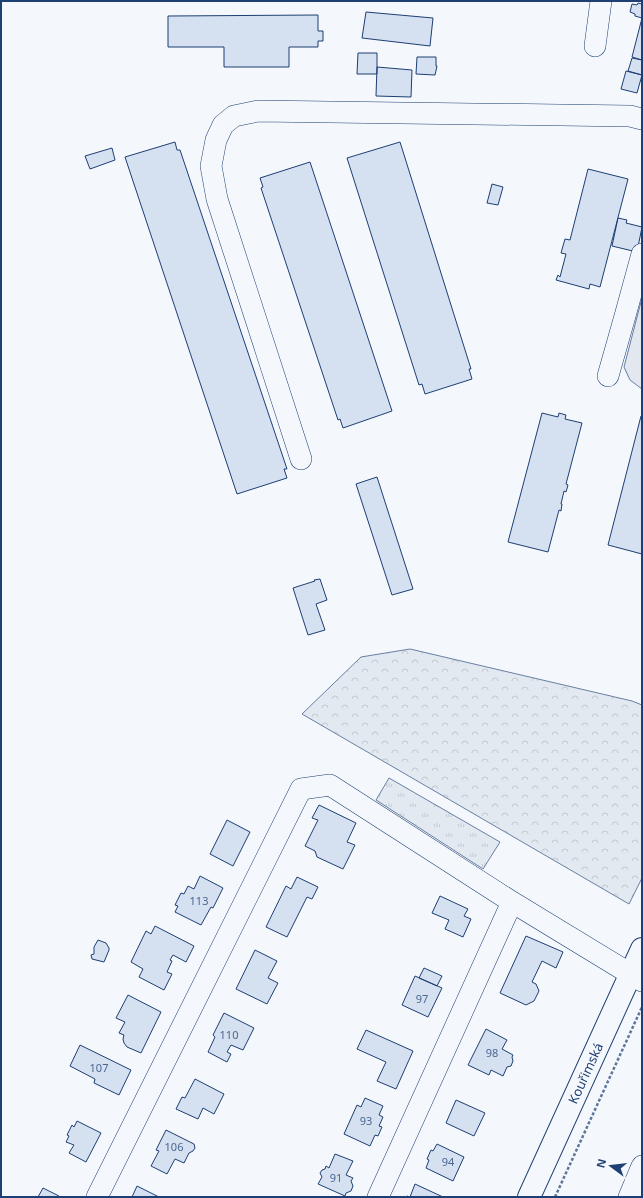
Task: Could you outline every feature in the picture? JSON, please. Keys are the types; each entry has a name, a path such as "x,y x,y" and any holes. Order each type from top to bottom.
{"main road":[{"name":"Kouřimská","path":"529,1197 636,977 642,949"}],"street":[{"path":"595,46 600,1"},
{"path":"301,459 218,199 211,166 216,140 223,125 234,116 258,111 630,116 642,120"},
{"path":"608,376 642,254"},
{"path":"97,1197 301,789 330,785 512,902 636,977"},
{"path":"378,1197 512,902"},
{"path":"629,1197 642,1166"}],"path":[{"path":"555,1197 642,1008"}],"green space":[{"path":"410,649 632,701 642,705 642,878 629,904 302,714 361,657"},
{"path":"389,778 500,842 483,869 376,800"}],"shaded area":[{"path":"642,298 642,389 630,380 624,367"}],"building":[{"path":"638,3 642,4 642,18 635,16 635,14 630,12 632,4 637,5"},
{"path":"366,12 433,18 430,46 362,38"},
{"path":"318,15 318,31 323,31 323,41 318,41 318,47 289,47 289,67 224,67 224,47 168,47 168,16"},
{"path":"642,18 642,60 632,57"},
{"path":"358,53 377,53 377,74 357,74"},
{"path":"417,57 436,57 437,66 435,75 416,74"},
{"path":"632,58 642,60 642,75 628,71"},
{"path":"377,67 412,70 411,97 376,96"},
{"path":"626,71 642,75 637,93 621,89"},
{"path":"175,142 177,150 180,150 287,469 284,469 287,478 237,494 125,157"},
{"path":"400,142 471,369 469,369 472,379 425,394 422,384 419,385 347,158"},
{"path":"112,148 115,160 90,169 85,156"},
{"path":"310,162 392,411 343,428 340,419 338,420 261,188 263,187 260,178"},
{"path":"588,169 628,179 600,287 590,284 589,289 556,280 558,275 560,277 566,254 561,253 565,239 570,240"},
{"path":"492,184 503,187 498,205 487,203"},
{"path":"618,218 627,220 626,223 642,227 637,252 612,246"},
{"path":"542,413 558,417 559,413 566,415 565,419 582,423 566,484 568,485 566,492 564,491 561,511 559,510 548,552 508,542"},
{"path":"642,416 642,554 608,545"},
{"path":"377,477 413,589 392,595 356,484"},
{"path":"320,579 327,600 316,604 325,630 308,635 293,588"},
{"path":"319,805 356,823 347,842 355,845 343,869 317,857 315,851 305,846 318,820 312,818"},
{"path":"227,820 250,832 233,866 210,854"},
{"path":"200,876 223,888 213,908 211,907 201,925 175,912 178,906 175,905 181,893 184,894 188,886 194,889"},
{"path":"297,877 318,887 312,899 307,897 287,937 266,927 286,886 291,889"},
{"path":"440,896 468,909 464,916 471,919 463,937 445,929 449,920 432,913"},
{"path":"155,926 194,946 186,962 173,955 167,972 172,974 164,990 139,977 143,969 131,962 146,931 151,934"},
{"path":"526,936 563,952 556,968 542,961 532,982 536,984 539,991 534,1001 526,1005 500,993"},
{"path":"98,940 106,943 109,948 104,962 92,959 91,955 94,954 94,947"},
{"path":"255,950 277,961 268,978 278,983 267,1004 236,989"},
{"path":"424,968 442,976 437,986 419,978"},
{"path":"415,976 442,988 428,1017 402,1005"},
{"path":"128,995 161,1012 141,1053 127,1047 123,1039 124,1035 119,1033 125,1022 116,1018"},
{"path":"224,1013 254,1028 243,1050 231,1045 227,1052 231,1054 227,1062 208,1052 215,1037 213,1035"},
{"path":"486,1029 507,1040 502,1049 513,1055 511,1066 507,1067 503,1076 491,1070 489,1075 468,1065"},
{"path":"366,1030 413,1051 396,1089 377,1081 386,1062 357,1049"},
{"path":"80,1045 131,1070 119,1095 94,1083 95,1079 70,1066"},
{"path":"195,1079 224,1094 214,1114 203,1108 198,1119 176,1109 182,1097 185,1098"},
{"path":"365,1098 383,1106 379,1115 383,1117 379,1126 382,1127 378,1136 375,1135 370,1146 344,1134 357,1105 361,1107"},
{"path":"456,1100 485,1113 474,1136 446,1123"},
{"path":"77,1121 101,1133 86,1162 69,1153 74,1145 66,1142 69,1136 67,1135 72,1125 74,1127"},
{"path":"166,1130 194,1144 195,1148 189,1153 184,1163 175,1159 167,1174 151,1166 159,1151 156,1150"},
{"path":"437,1144 464,1157 453,1181 426,1168 429,1160 427,1159 431,1150 433,1151"},
{"path":"335,1154 353,1161 346,1175 353,1178 351,1181 353,1186 351,1191 346,1193 345,1196 318,1184 322,1177 320,1173 326,1166 329,1168"},
{"path":"415,1184 443,1197 410,1197"},
{"path":"137,1186 159,1197 132,1197"},
{"path":"43,1188 59,1196 38,1197"}]}
